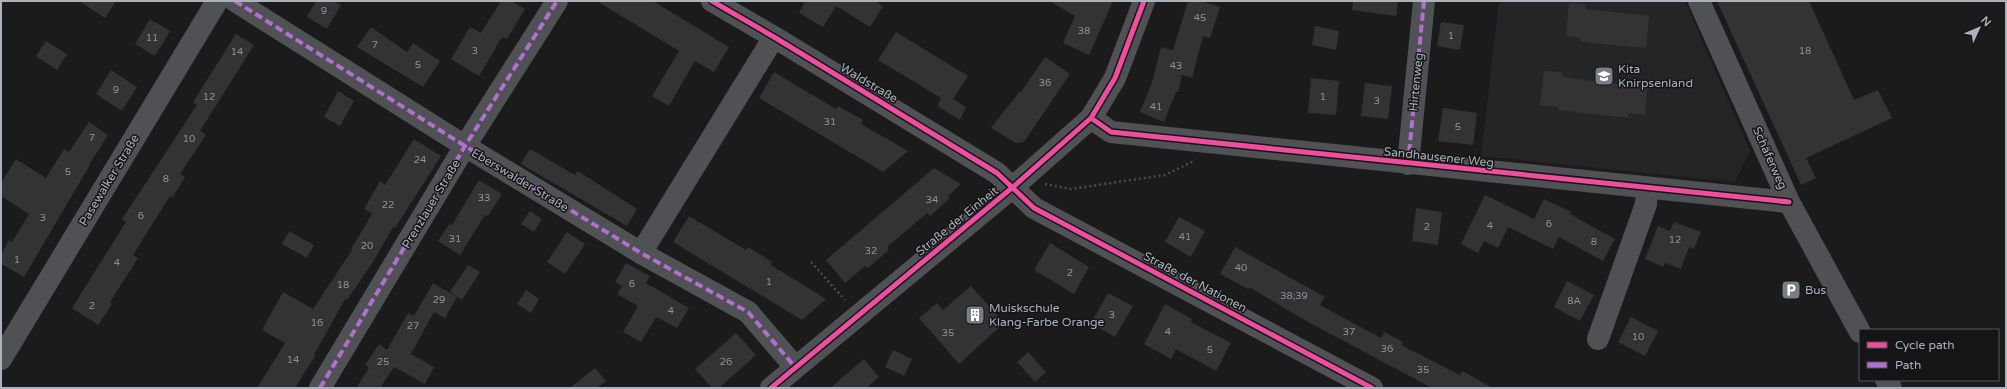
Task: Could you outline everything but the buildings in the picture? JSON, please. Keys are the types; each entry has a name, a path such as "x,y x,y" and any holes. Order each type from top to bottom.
{"street":[{"name":"Pasewalker Straße","path":"1,359 217,1"},
{"name":"Eberswalder Straße","path":"235,1 465,146 641,253 748,312 796,367"},
{"name":"Prenzlauer Straße","path":"320,388 465,146 557,1"},
{"name":"Waldstraße","path":"712,1 774,37 997,173 1013,187"},
{"name":"Straße der Einheit","path":"771,388 1013,187 1091,118 1116,78 1144,1"},
{"name":"Hirtenweg","path":"1408,164 1424,1"},
{"name":"Schäferweg","path":"1699,1 1789,202 1859,330"},
{"path":"641,253 774,37"},
{"name":"Sandhausener Weg","path":"1091,118 1111,132 1408,164 1789,202"},
{"name":"Straße der Nationen","path":"1013,187 1034,208 1372,388"},
{"path":"1598,339 1646,204 1647,188"}],"path":[{"path":"1045,184 1071,189 1166,175 1206,155 1207,142"},
{"path":"811,262 858,315"}],"shaded area":[{"name":"Kita Knirpsenland","path":"1499,1 1685,1 1750,151 1735,182 1481,156"}],"marked path":[{"path":"235,1 465,146 641,253 748,312 795,367"},
{"path":"320,388 465,146 557,1"},
{"path":"1408,164 1424,1"}],"cycle path":[{"path":"712,1 774,37 997,173 1034,208 1372,388"},
{"path":"771,388 1013,187 1091,118 1115,78 1144,1"},
{"path":"1091,118 1111,132 1789,202"}],"place":[{"name":"Kita Knirpsenland","path":"1604,76"},
{"name":"Bus","path":"1791,290"},
{"name":"Muiskschule Klang-Farbe Orange","path":"975,315"}]}
